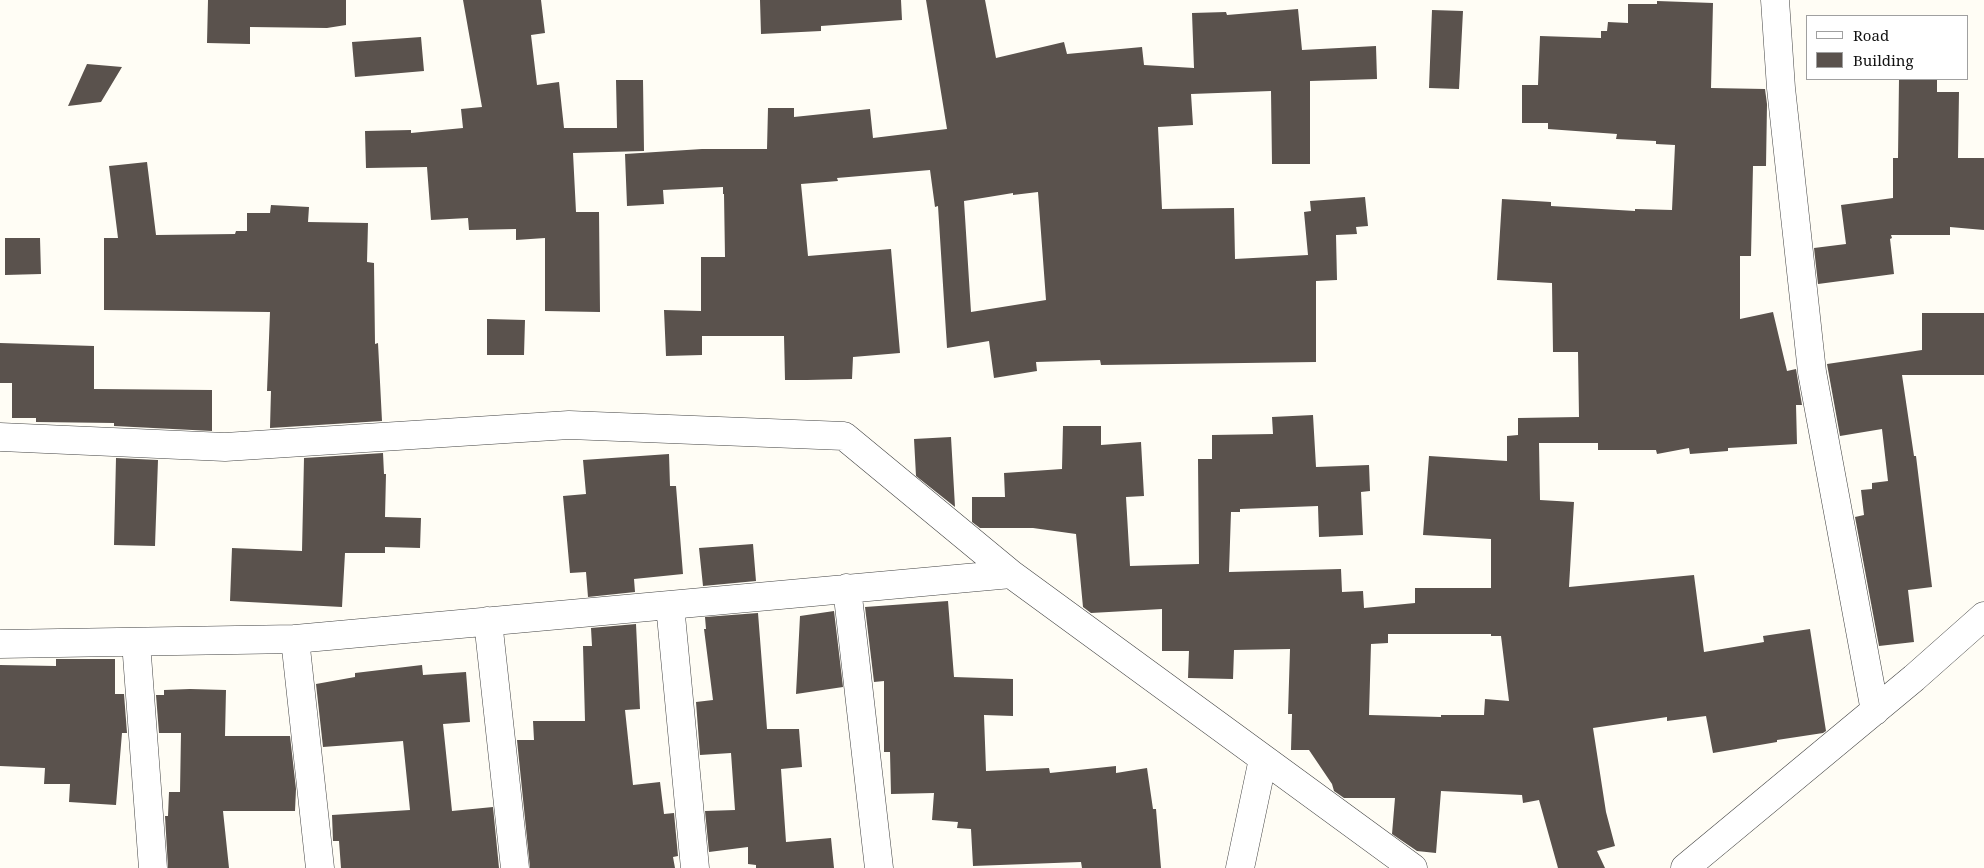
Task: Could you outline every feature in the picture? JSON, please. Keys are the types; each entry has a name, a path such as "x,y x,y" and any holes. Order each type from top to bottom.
{"street":[{"path":"1775,0 1781,88 1812,372 1875,710"},
{"path":"0,437 225,447 569,425 844,436 1011,574 1412,868"},
{"path":"0,644 295,639 1011,574"},
{"path":"847,588 879,868"},
{"path":"670,605 695,868"},
{"path":"1685,868 1914,678 1984,616"},
{"path":"488,622 515,868"},
{"path":"295,639 320,868"},
{"path":"136,642 154,868"},
{"path":"1240,868 1263,759"}],"building":[{"path":"208,0 346,0 346,25 327,28 250,27 250,44 207,43"},
{"path":"463,0 541,0 545,33 531,35 537,85 559,82 564,128 617,128 616,80 643,80 644,151 573,153 576,212 599,212 600,312 545,311 545,238 516,240 516,229 469,230 468,218 431,220 427,167 366,168 365,131 411,130 411,133 463,128 461,109 482,107"},
{"path":"760,0 901,0 902,20 821,26 821,31 761,34"},
{"path":"926,0 985,0 996,58 1064,42 1067,54 1142,47 1144,65 1194,68 1192,13 1226,12 1227,15 1298,9 1302,50 1376,46 1377,79 1310,81 1310,164 1272,164 1271,91 1191,94 1193,125 1158,127 1162,209 1234,208 1235,259 1308,255 1304,212 1311,211 1310,201 1365,197 1368,226 1356,227 1357,234 1336,235 1337,280 1316,281 1316,362 1101,365 1100,360 1036,362 1037,371 994,378 989,341 947,348 938,206 935,207 930,170 837,178 838,181 801,184 808,256 891,249 900,353 853,357 852,379 807,380 785,380 784,336 702,336 702,355 666,356 664,310 701,311 701,257 725,257 723,187 663,190 664,204 627,206 625,154 702,149 767,149 768,108 794,108 794,117 870,109 873,138 947,129","holes":["1038,192 1046,300 971,312 964,201 1013,193 1013,195"]},
{"path":"1657,1 1713,3 1711,88 1765,89 1767,104 1766,166 1753,166 1751,256 1740,256 1740,319 1773,312 1787,371 1796,369 1802,405 1796,405 1797,444 1728,448 1728,451 1690,454 1689,448 1657,454 1656,450 1598,450 1598,443 1539,443 1540,500 1574,502 1569,587 1694,575 1704,652 1764,642 1763,636 1810,629 1826,731 1713,753 1706,716 1667,721 1667,717 1593,728 1606,812 1615,846 1597,851 1605,868 1558,868 1539,800 1523,803 1522,795 1441,791 1436,853 1417,851 1392,834 1395,798 1344,798 1334,791 1332,784 1309,750 1291,750 1292,714 1288,714 1290,649 1234,650 1233,679 1188,678 1189,651 1162,651 1162,609 1091,613 1083,607 1076,534 1033,528 980,528 972,522 972,497 1005,497 1004,473 1062,469 1063,426 1101,426 1101,445 1141,442 1144,496 1126,497 1130,566 1199,564 1198,459 1212,459 1212,435 1273,434 1272,417 1313,415 1316,467 1369,465 1370,491 1361,492 1363,535 1319,537 1318,506 1240,509 1240,512 1231,512 1229,572 1341,569 1342,592 1363,591 1364,608 1415,603 1415,588 1491,588 1491,539 1423,535 1429,456 1507,461 1507,436 1518,435 1518,418 1579,417 1578,352 1553,352 1552,283 1497,280 1502,199 1551,202 1551,206 1635,211 1635,209 1672,210 1675,145 1656,144 1656,141 1616,139 1617,134 1548,129 1548,123 1522,123 1522,85 1538,85 1540,36 1601,38 1601,31 1607,31 1608,22 1628,23 1628,4 1657,4","holes":["1388,634 1491,634 1491,636 1501,636 1509,701 1485,699 1484,715 1441,715 1441,717 1369,715 1371,644 1388,643"]},
{"path":"1432,10 1463,11 1459,89 1429,88"},
{"path":"421,37 424,71 355,77 352,42"},
{"path":"87,64 122,67 101,102 68,106"},
{"path":"1899,80 1937,80 1937,92 1959,92 1958,158 1984,158 1984,230 1950,227 1950,235 1891,235 1894,274 1818,284 1814,248 1846,244 1841,205 1893,198 1893,158 1898,158"},
{"path":"147,162 156,235 235,234 236,231 247,231 247,213 270,213 271,205 309,207 308,222 368,223 367,262 374,263 375,344 378,343 382,421 270,428 271,391 267,391 270,312 104,310 104,238 118,238 109,166"},
{"path":"5,238 40,238 41,274 5,275"},
{"path":"1922,313 1984,313 1984,375 1902,375 1914,456 1916,456 1932,587 1908,590 1914,642 1879,646 1855,517 1864,515 1861,490 1872,489 1872,483 1888,481 1882,429 1840,436 1827,364 1922,350"},
{"path":"487,319 525,320 524,355 487,355"},
{"path":"0,343 94,346 94,389 212,390 212,431 114,426 114,423 36,422 36,418 12,418 12,383 0,383"},
{"path":"951,437 955,507 916,476 914,439"},
{"path":"383,453 384,474 386,474 385,517 421,518 420,548 385,547 385,553 345,553 342,607 230,601 232,548 302,551 304,458"},
{"path":"669,454 670,486 676,486 683,574 634,579 635,592 588,597 586,572 570,573 563,496 586,494 583,460"},
{"path":"116,458 158,460 155,546 114,545"},
{"path":"753,544 756,581 703,586 699,548"},
{"path":"948,601 954,677 1013,679 1013,716 984,715 986,771 1049,768 1050,773 1116,766 1116,773 1147,768 1153,809 1156,809 1161,868 1082,868 1081,862 973,866 971,829 957,828 958,822 932,820 934,793 891,794 890,752 884,752 884,681 874,682 865,607"},
{"path":"834,611 843,687 796,694 800,616"},
{"path":"758,613 767,729 799,729 802,767 781,769 786,842 831,838 834,868 756,868 756,865 748,864 748,847 709,852 705,811 735,810 731,753 700,755 696,702 713,700 704,629 706,629 705,617"},
{"path":"636,624 640,709 625,710 633,785 660,782 664,814 674,813 678,856 673,857 675,868 530,868 517,740 534,740 533,721 585,721 583,646 592,646 591,628"},
{"path":"56,659 115,659 115,694 124,694 127,733 122,733 116,805 69,802 70,784 44,784 45,768 0,766 0,665 56,666"},
{"path":"422,665 423,675 466,672 470,722 443,724 452,811 493,807 499,868 341,868 339,841 333,841 332,815 410,810 403,741 323,747 316,684 355,677 355,673"},
{"path":"164,690 226,690 225,736 290,736 296,789 295,811 223,811 229,868 168,868 165,816 168,816 169,792 180,792 181,733 159,733 156,695 164,695"}]}
